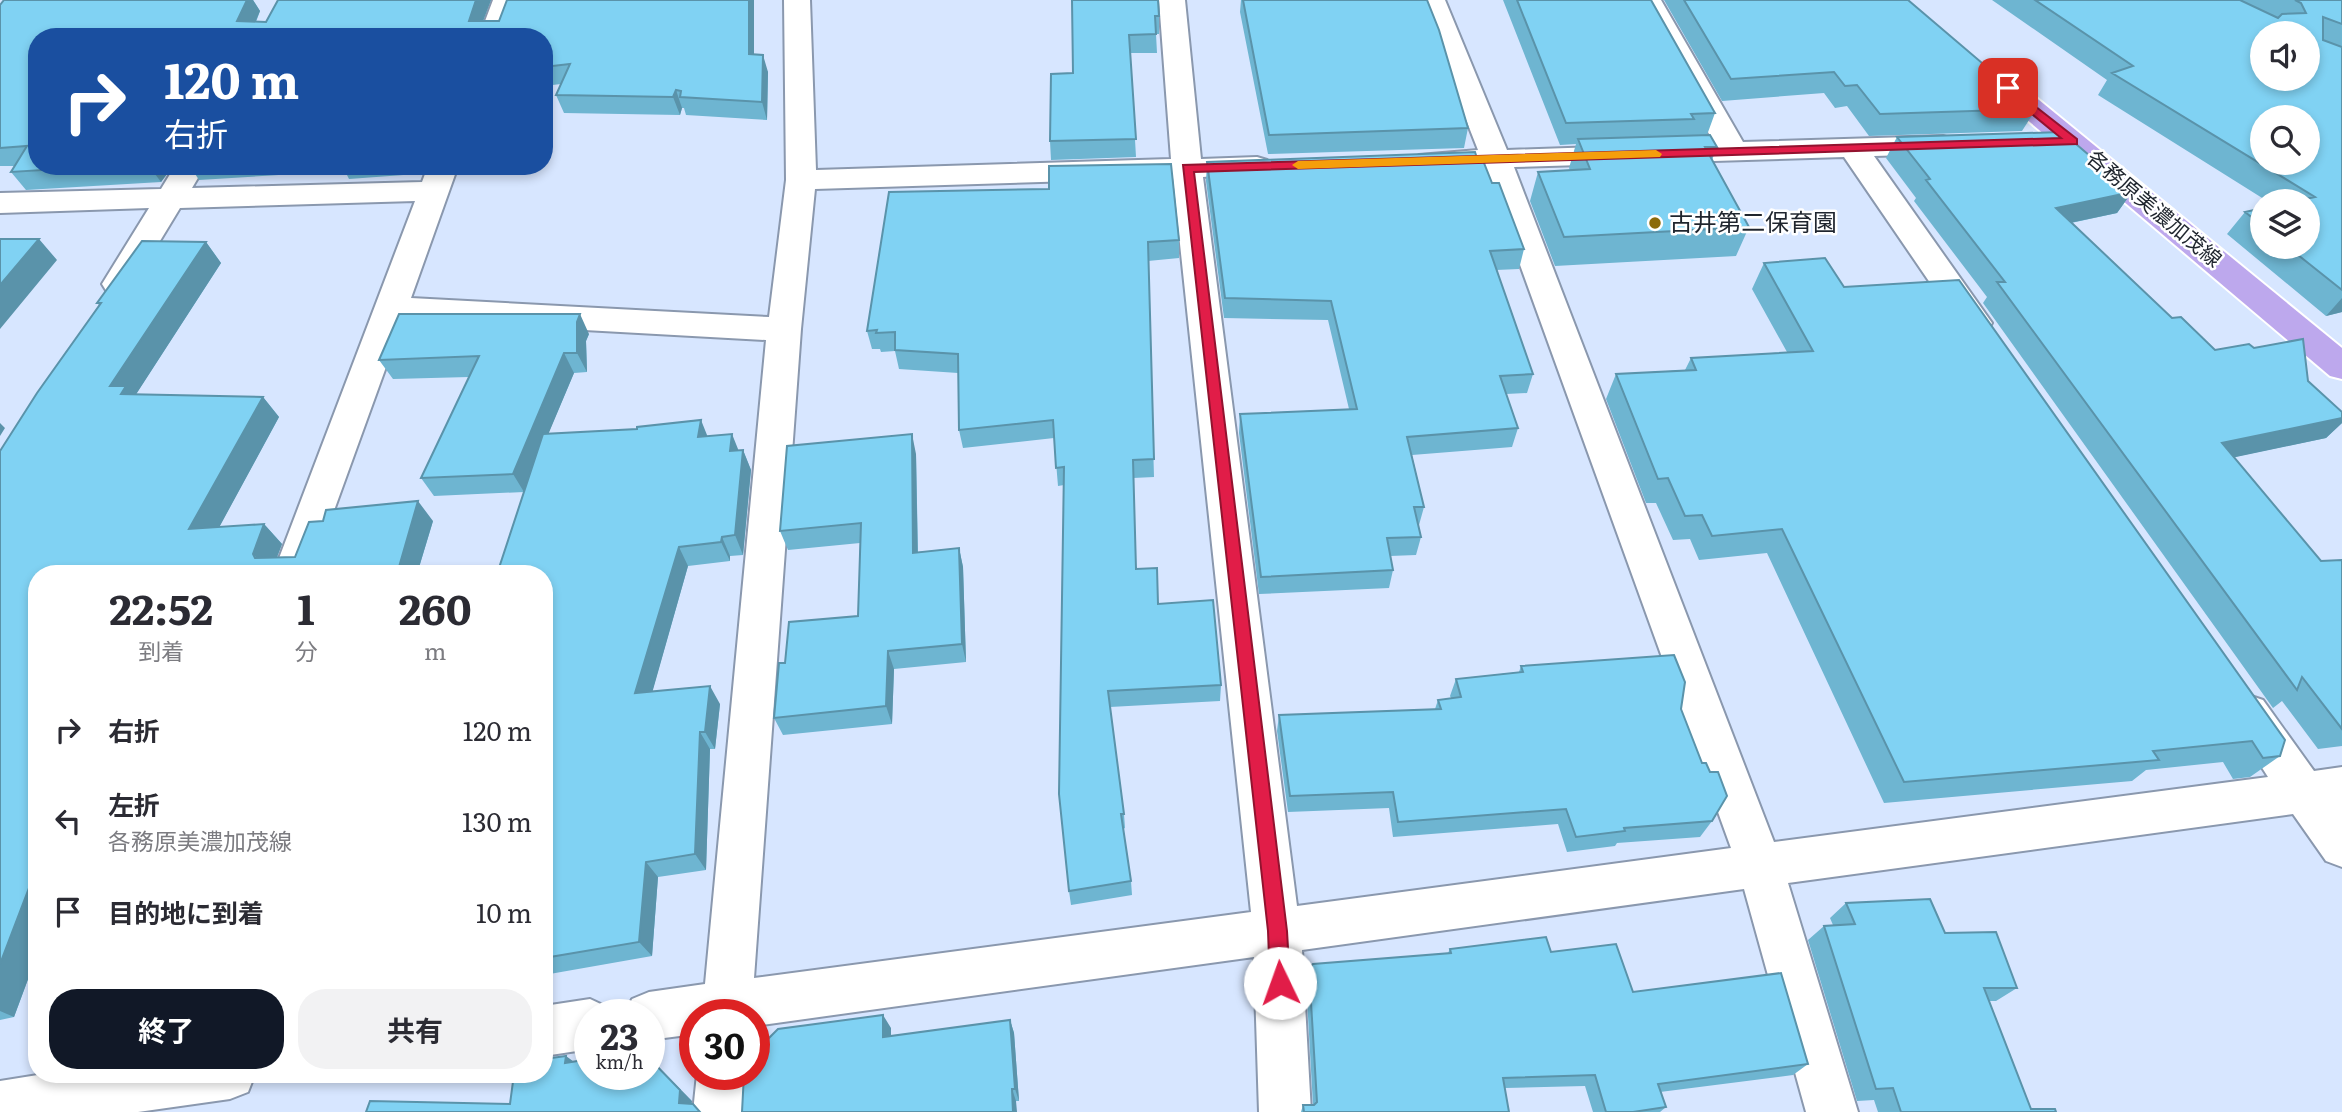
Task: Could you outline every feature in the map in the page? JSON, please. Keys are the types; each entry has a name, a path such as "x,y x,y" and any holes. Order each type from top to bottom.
{"main road":[{"name":"各務原美濃加茂線","path":"1975,62 2342,368"}],"street":[{"path":"495,28 506,0"},
{"path":"729,999 784,329 801,180 797,0"},
{"path":"1172,0 1187,168 1277,931 1285,1112"},
{"path":"1432,0 1496,159 1760,866 1832,1112"},
{"path":"1648,0 1734,152"},
{"path":"2031,143 2073,141"},
{"path":"1402,162 1976,144"},
{"path":"1853,148 1995,352"},
{"path":"801,180 1281,165"},
{"path":"105,304 185,175"},
{"path":"0,203 172,198 438,178 295,565"},
{"path":"389,308 784,329"},
{"path":"2232,691 2323,790 2342,846"},
{"path":"770,1004 1277,931 2323,790"},
{"path":"553,1030 574,1026"},
{"path":"0,1106 106,1083"},
{"path":"719,1112 721,1090"}],"building":[{"path":"4,0 247,0 237,21 266,22 278,0 476,0 469,21 499,21 507,0 749,0 749,54 763,55 762,102 680,97 681,91 676,90 673,97 556,95 570,64 553,66 553,28 28,28 28,171 11,172 27,146 0,148 0,5"},
{"path":"1072,0 1158,0 1156,34 1129,35 1136,139 1050,141 1051,74 1073,73"},
{"path":"1243,0 1427,0 1439,30 1468,128 1269,135"},
{"path":"1517,0 1651,0 1715,113 1691,114 1694,119 1566,123"},
{"path":"1684,0 1908,0 2036,109 1880,114 1857,85 1845,86 1834,72 1731,79"},
{"path":"2035,0 2240,0 2278,18 2282,14 2306,13 2301,3 2295,0 2342,0 2342,24 2323,17 2323,40 2342,47 2342,290 2303,259 2320,259 2320,189 2302,189 2279,175 2320,175 2320,105 2250,105 2250,157 2112,73 2133,66"},
{"path":"2062,132 2132,192 2056,208 2172,318 2181,317 2215,350 2249,344 2254,348 2303,339 2308,381 2342,412 2342,418 2222,443 2321,561 2342,560 2342,729 2302,677 2297,690 1997,282 2005,282 1926,180 1930,179 1897,137"},
{"path":"1710,135 1717,147 1705,147 1749,227 1564,237 1538,172 1590,169 1578,139"},
{"path":"1475,152 1477,158 1482,158 1492,183 1499,183 1524,249 1490,251 1533,374 1500,376 1518,428 1407,437 1424,507 1414,507 1421,537 1387,538 1393,570 1261,577 1240,414 1357,409 1331,301 1225,298 1207,162"},
{"path":"1171,164 1179,240 1148,242 1154,459 1133,460 1136,569 1157,568 1158,604 1213,600 1221,685 1108,691 1131,881 1069,891 1059,794 1064,467 1056,468 1053,420 959,430 958,354 895,350 895,332 867,331 889,192 1049,189 1049,166"},
{"path":"0,239 39,239 0,285"},
{"path":"142,241 206,242 110,386 126,386 121,394 263,397 189,529 264,524 253,554 255,558 295,557 309,522 323,521 326,510 418,501 400,565 28,565 28,890 0,964 0,451 37,393 101,303 97,303"},
{"path":"1825,258 1844,287 1959,280 2285,740 2280,756 2263,758 2252,741 2153,751 2159,760 1904,782 1782,529 1712,536 1702,515 1685,516 1668,478 1658,479 1616,374 1696,370 1691,358 1813,351 1764,263"},
{"path":"399,314 580,314 577,322 577,353 564,353 513,474 421,478 479,356 379,360"},
{"path":"701,420 698,437 732,434 730,451 743,450 735,535 722,537 721,542 679,547 635,693 710,686 705,732 700,732 695,854 646,862 639,942 553,956 553,565 500,565 543,434"},
{"path":"912,434 913,553 959,548 962,644 888,651 886,706 774,718 779,663 785,663 789,622 858,616 861,523 780,531 787,446"},
{"path":"1674,655 1685,682 1681,709 1702,763 1706,763 1710,772 1718,772 1727,796 1712,821 1624,828 1625,831 1576,837 1566,809 1398,822 1393,792 1290,796 1279,715 1441,709 1438,700 1461,697 1456,679 1523,672 1521,666"},
{"path":"1930,899 1945,933 1996,932 2017,988 1984,988 2031,1109 2055,1109 2056,1112 1901,1112 1893,1088 1876,1089 1824,926 1855,924 1846,903"},
{"path":"1546,937 1551,952 1616,944 1633,992 1781,973 1808,1064 1658,1084 1666,1107 1633,1112 1606,1112 1595,1075 1503,1078 1509,1112 1304,1112 1303,1105 1314,1105 1317,1102 1309,969 1313,964 1451,953 1450,949"},
{"path":"883,1015 883,1037 1010,1020 1015,1089 1012,1089 1013,1112 742,1112 743,1090 770,1090 770,1037 778,1029"},
{"path":"566,1056 565,1063 574,1062 574,1090 665,1090 665,1075 680,1090 679,1103 693,1104 700,1112 366,1112 370,1101 510,1104 513,1083 553,1083 553,1058"}],"slow traffic":[{"path":"1298,165 1656,154"}],"place":[{"name":"古井第二保育園","path":"1655,223"}],"route":[{"path":"1280,983 1277,931 1187,168 2073,141 2008,88"}]}
